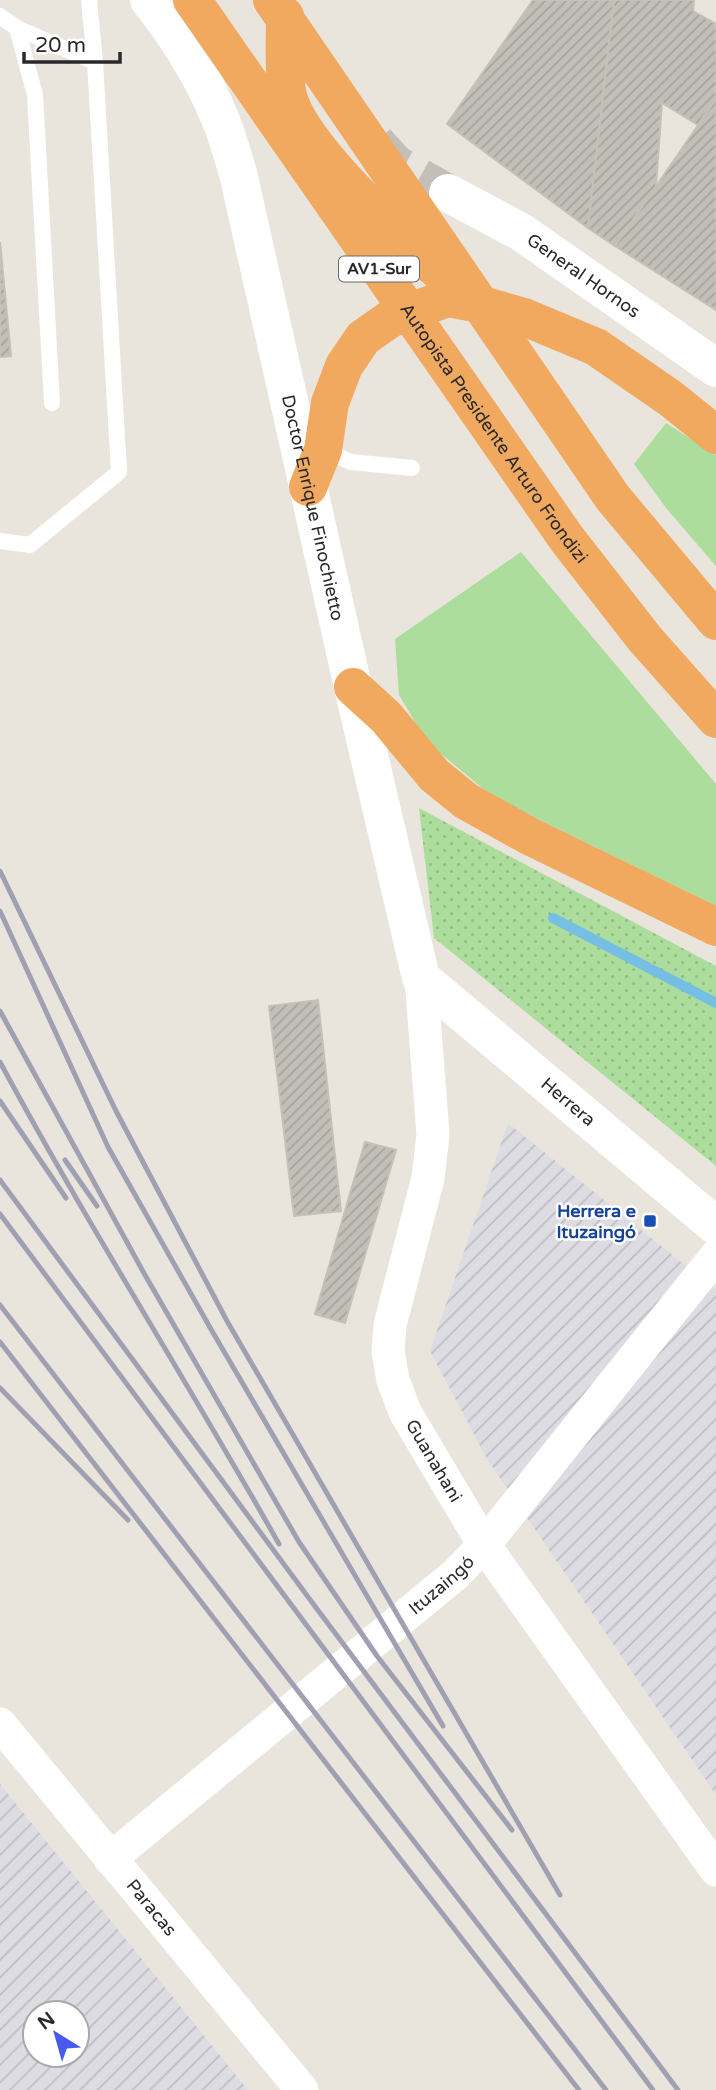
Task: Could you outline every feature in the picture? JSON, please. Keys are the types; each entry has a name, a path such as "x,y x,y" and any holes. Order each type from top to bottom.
{"highway":[{"name":"Autopista Presidente Arturo Frondizi","path":"191,0 567,539 645,639 716,719"},
{"path":"281,1 287,93 303,129 334,168 403,239 475,303"},
{"name":"AV1-Sur","path":"281,1 613,498 716,621"},
{"path":"308,487 323,450 330,403 344,366 363,338 390,319 448,298 524,317 596,347 670,398 716,435"},
{"path":"353,687 386,717 433,775 466,801 529,836 716,927"}],"street":[{"name":"Doctor Enrique Finochietto","path":"149,0 182,46 220,117 238,173 421,978"},
{"name":"General Hornos","path":"448,193 521,232 716,368"},
{"name":"Herrera","path":"421,978 716,1226"},
{"name":"Guanahani","path":"421,978 433,1135 428,1178 390,1325 388,1352 393,1380 405,1412 484,1545 716,1870"},
{"name":"Ituzaingó","path":"110,1858 456,1574 484,1545 716,1256"},
{"name":"Paracas","path":"0,1724 301,2089"}],"lane":[{"path":"0,541 30,545 119,472 89,0"},
{"path":"0,16 17,28 94,62"},
{"path":"17,28 35,95 52,403"},
{"path":"295,423 323,450 351,462 412,468"}],"shaded area":[{"path":"508,1123 716,1290 716,1795 487,1459 430,1351"},
{"path":"0,1784 248,2090 0,2090"}],"green space":[{"path":"666,423 716,455 716,566 666,508 634,464"},
{"path":"521,552 716,784 716,906 494,798 427,742 399,695 395,639"},
{"path":"419,808 716,966 716,1166 434,938"}],"building":[{"path":"533,0 614,0 588,228 447,124"},
{"path":"614,0 694,0 693,11 716,24 716,99 698,125 662,103 656,187 615,246 588,228"},
{"path":"716,99 716,310 615,246"},
{"path":"0,242 11,356 0,357"},
{"path":"318,1000 341,1211 294,1216 269,1006"},
{"path":"365,1142 396,1150 345,1323 315,1314"}],"waterway":[{"path":"553,918 716,1003"}],"tunnel":[{"path":"376,142 396,164 448,193"}],"railway":[{"path":"0,871 116,1111 227,1321 560,1895"},
{"path":"0,911 108,1147 212,1331 443,1726"},
{"path":"0,1011 145,1275 299,1542 377,1656 512,1830"},
{"path":"0,1062 68,1184 279,1544"},
{"path":"0,1101 66,1198"},
{"path":"65,1160 97,1206"},
{"path":"0,1180 314,1605 678,2090"},
{"path":"0,1214 653,2090"},
{"path":"0,1305 606,2090"},
{"path":"0,1342 579,2090"},
{"path":"0,1388 128,1520"}],"place":[{"name":"Herrera e Ituzaingó","path":"650,1221"}]}
